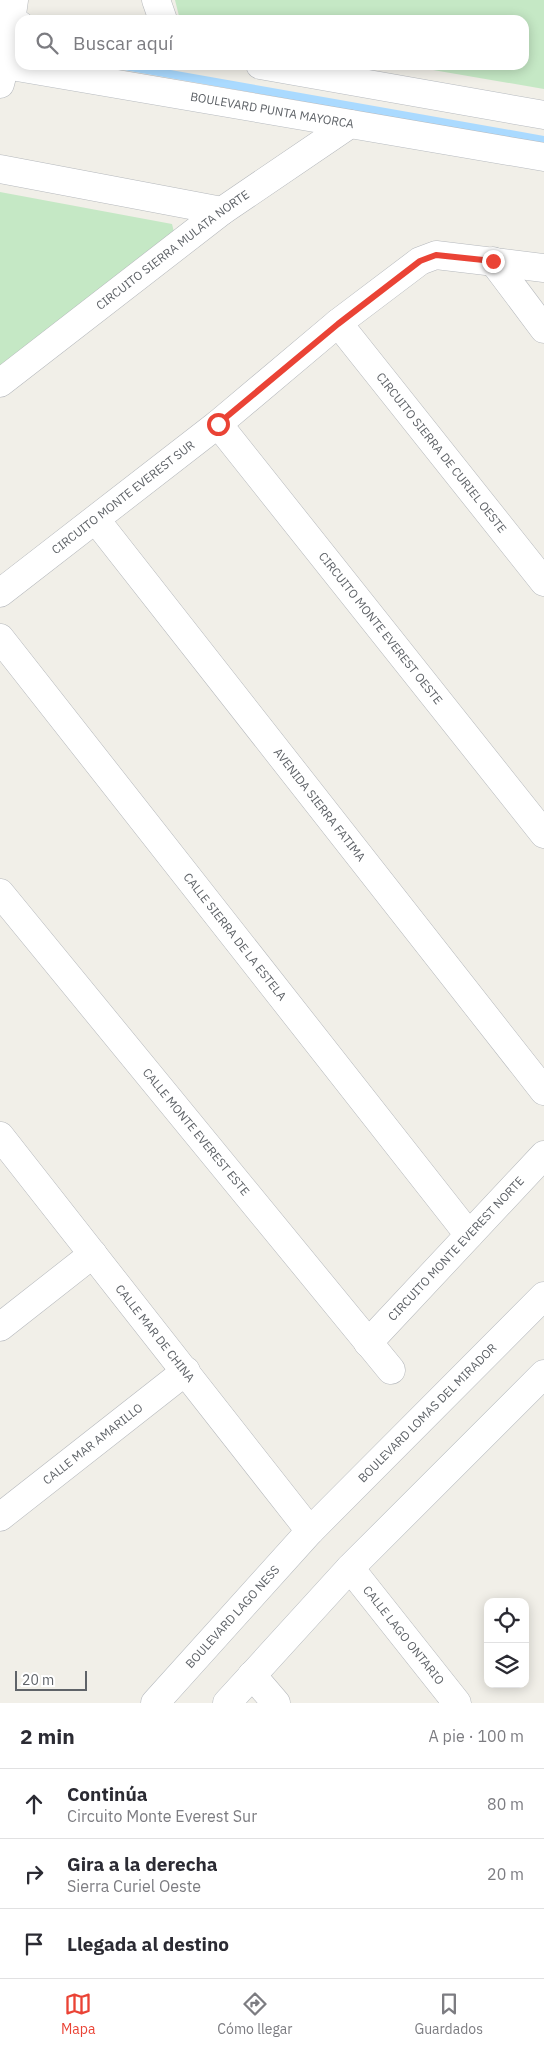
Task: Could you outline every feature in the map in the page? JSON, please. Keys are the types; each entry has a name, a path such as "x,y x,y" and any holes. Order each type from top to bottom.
{"street":[{"path":"156,0 161,15"},
{"path":"2,71 11,17"},
{"path":"288,70 544,115"},
{"name":"BOULEVARD PUNTA MAYORCA","path":"2,71 350,124 544,157"},
{"name":"CIRCUITO SIERRA MULATA NORTE","path":"0,383 222,211 350,124"},
{"path":"0,169 222,211"},
{"name":"CIRCUITO MONTE EVEREST SUR","path":"0,593 218,424 338,324 420,261 436,255 493,261"},
{"path":"493,261 544,268"},
{"path":"493,261 544,329"},
{"name":"CIRCUITO SIERRA DE CURIEL OESTE","path":"338,324 544,582"},
{"name":"CIRCUITO MONTE EVEREST OESTE","path":"218,424 544,834"},
{"name":"AVENIDA SIERRA FATIMA","path":"96,520 544,1092"},
{"name":"CALLE SIERRA DE LA ESTELA","path":"0,638 469,1235"},
{"name":"CALLE MONTE EVEREST ESTE","path":"0,893 392,1370"},
{"name":"CALLE MAR DE CHINA","path":"0,1138 186,1371 310,1531"},
{"name":"CIRCUITO MONTE EVEREST NORTE","path":"368,1343 544,1155"},
{"path":"0,1328 93,1254"},
{"name":"BOULEVARD LOMAS DEL MIRADOR","path":"310,1531 544,1296"},
{"name":"CALLE MAR AMARILLO","path":"0,1517 186,1371"},
{"path":"227,1703 350,1568 544,1374"},
{"name":"BOULEVARD LAGO NESS","path":"155,1703 310,1531"},
{"name":"CALLE LAGO ONTARIO","path":"350,1568 457,1703"},
{"path":"252,1675 276,1703"}],"green space":[{"path":"175,0 544,0 544,89 433,70 529,70 529,15 179,15"},
{"path":"0,192 172,224 174,232 0,367"}],"waterway":[{"path":"147,70 544,140"}],"route":[{"path":"218,424 338,324 420,261 436,255 493,261"}]}
